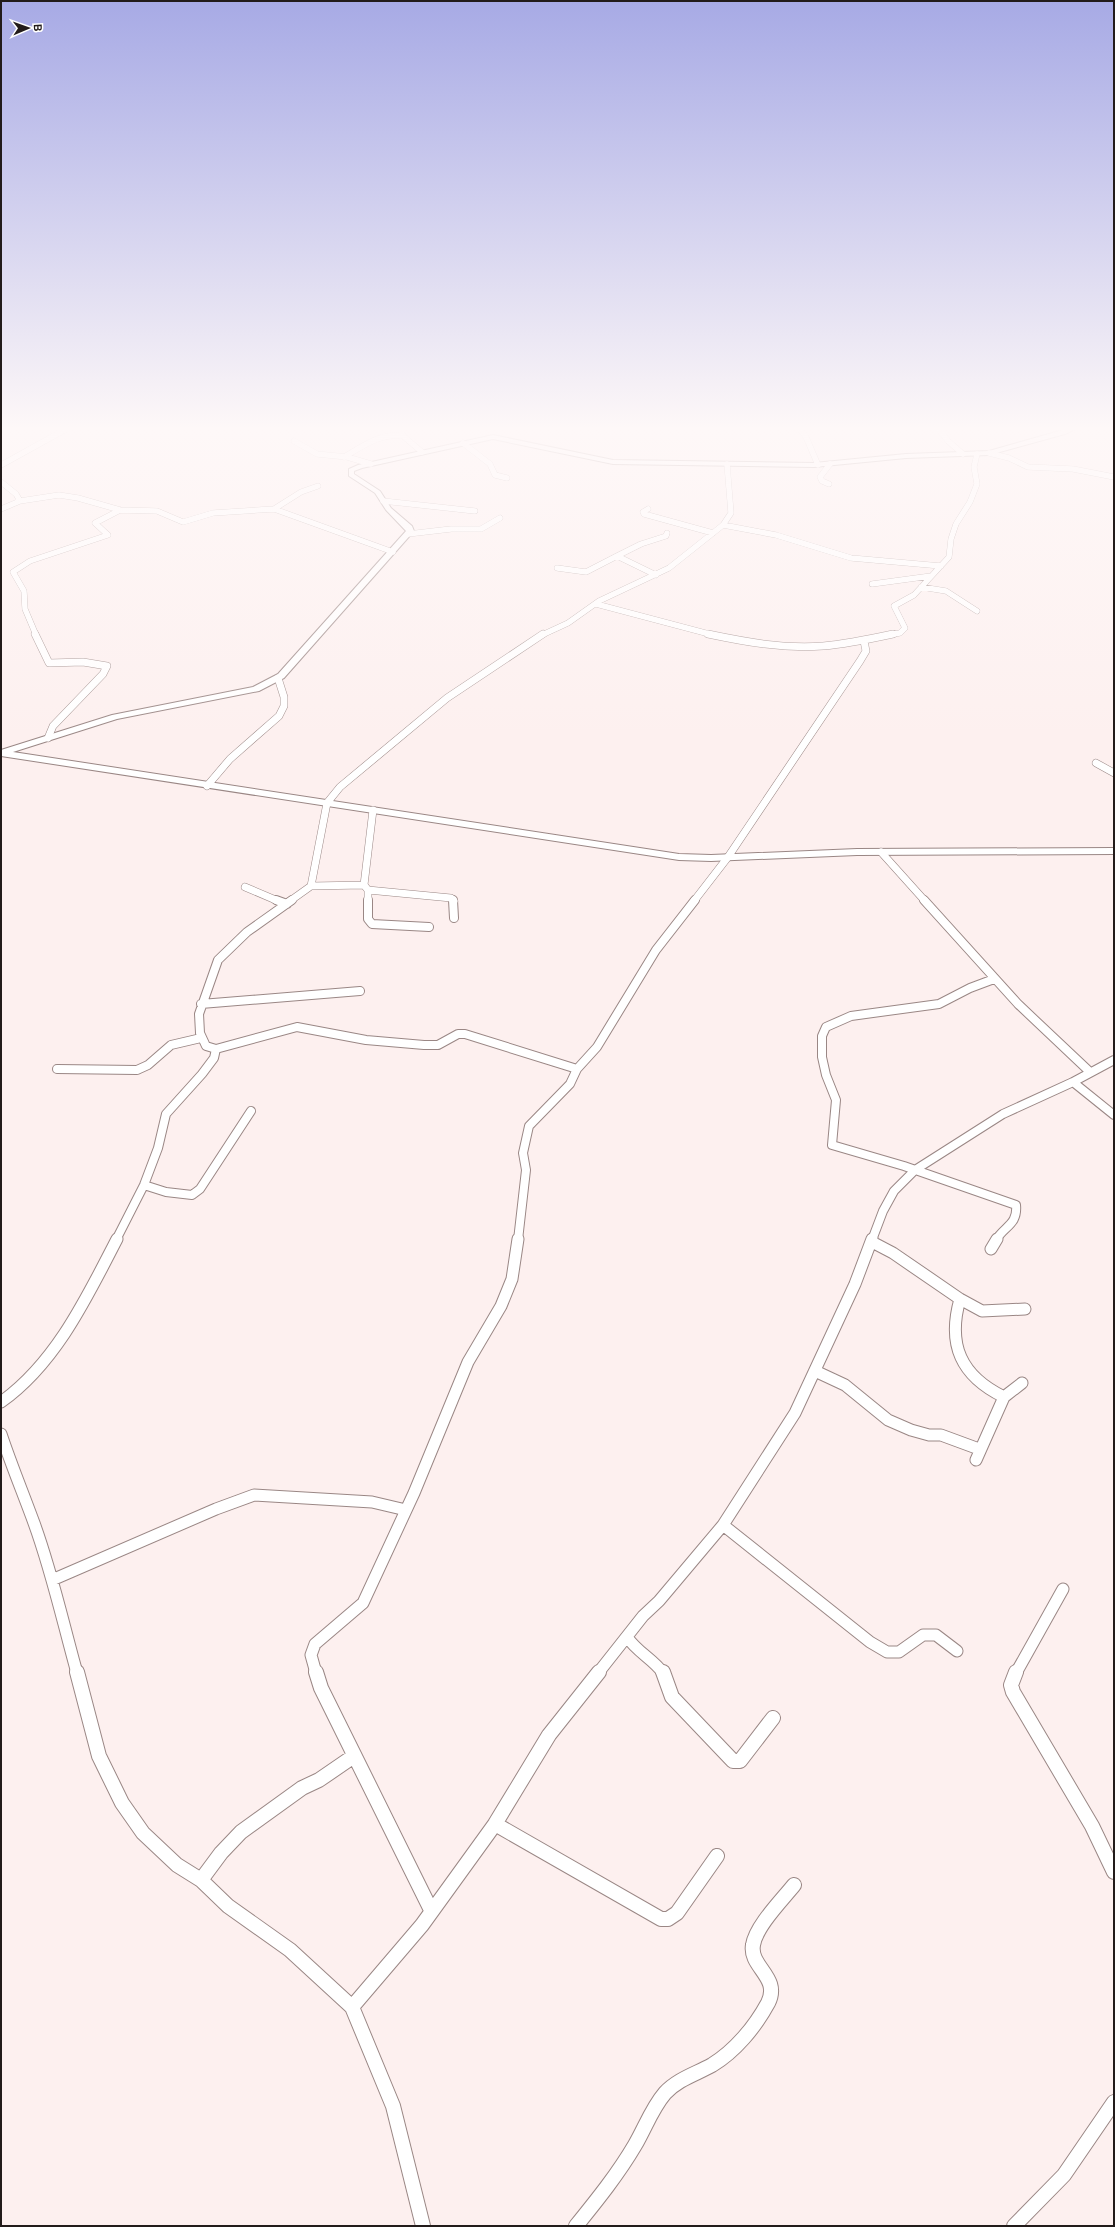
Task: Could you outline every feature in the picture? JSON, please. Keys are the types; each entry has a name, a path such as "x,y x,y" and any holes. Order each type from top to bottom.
{"street":[{"path":"48,738 52,726 104,674 107,666 83,662 49,663 25,609 22,598 24,591 13,572 30,561 108,536 108,532"},
{"path":"337,532 393,552"},
{"path":"1,753 115,716 256,688 278,678 378,564 384,562 408,534 426,532"},
{"path":"709,532 713,533"},
{"path":"761,532 851,558 941,566"},
{"path":"596,604 676,627 770,645 821,646 864,641 903,631 905,628 894,606 914,595 949,557 953,532"},
{"path":"557,568 586,572 641,544 661,539 666,536 667,533"},
{"path":"310,886 327,803 340,787 446,698 547,632 568,623 596,604 681,561 713,533"},
{"path":"617,556 656,574"},
{"path":"872,584 905,582 932,576"},
{"path":"921,587 946,591 977,611"},
{"path":"431,1910 321,1688 311,1655 314,1644 363,1603 406,1510 468,1362 484,1332 501,1306 512,1279 522,1213 526,1170 523,1153 529,1126 570,1084 577,1069 597,1047 634,984 665,937 728,858 860,661 866,651 864,641"},
{"path":"207,786 230,759 279,716 286,699 278,678"},
{"path":"1,753 207,786 679,857 728,858 881,852 1114,851"},
{"path":"1096,763 1114,773"},
{"path":"373,810 371,814 367,846 366,888 368,919 372,924 429,927"},
{"path":"881,852 994,979 1044,1030 1090,1072"},
{"path":"454,918 454,900 451,898 366,888 310,886 226,950 218,960 201,1004 197,1020 201,1038 206,1046 216,1049 297,1027 366,1040 424,1045 438,1045 458,1034 465,1034 577,1069"},
{"path":"244,887 287,904"},
{"path":"991,1249 1000,1233 1009,1228 1017,1213 1016,1205 915,1170 832,1145 830,1134 836,1103 823,1065 822,1033 826,1027 851,1016 939,1004 970,988 994,979"},
{"path":"201,1004 360,991"},
{"path":"57,1069 137,1070 148,1066 165,1048 177,1042 201,1038"},
{"path":"1,1402 18,1390 52,1350 83,1306 144,1185 158,1148 161,1130 166,1114 202,1074 214,1058 216,1049"},
{"path":"352,2007 422,1925 431,1910 495,1824 548,1735 627,1637 723,1525 795,1413 855,1284 883,1211 894,1191 915,1170 1008,1110 1073,1082 1114,1060"},
{"path":"1073,1082 1114,1115"},
{"path":"144,1185 166,1192 192,1195 200,1189 251,1111"},
{"path":"872,1242 893,1253 960,1299 982,1311 1025,1309"},
{"path":"960,1299 953,1322 961,1360 968,1372 986,1390 1004,1397"},
{"path":"815,1371 845,1385 888,1420 911,1430 929,1435 941,1435 979,1449"},
{"path":"976,1460 979,1449 1004,1397 1022,1383"},
{"path":"1,1434 14,1475 34,1523 52,1580 99,1756 122,1803 143,1832 177,1865 201,1880 228,1906 290,1950 352,2007 393,2106 423,2226"},
{"path":"52,1580 216,1509 254,1495 372,1502 406,1510"},
{"path":"723,1525 870,1642 887,1652 899,1652 923,1634 936,1635 957,1651"},
{"path":"1063,1589 1013,1678 1011,1685 1013,1692 1092,1826 1114,1872"},
{"path":"627,1637 633,1646 659,1667 666,1677 672,1697 733,1761 740,1761 773,1718"},
{"path":"201,1880 221,1853 241,1832 302,1788 319,1780 354,1756"},
{"path":"495,1824 661,1920 668,1919 677,1913 716,1856"},
{"path":"576,2226 631,2152 653,2111 666,2092 689,2076 712,2065 728,2054 750,2031 770,2001 770,1982 753,1952 753,1945 759,1933 794,1885"},
{"path":"1014,2226 1064,2175 1114,2102"}]}
